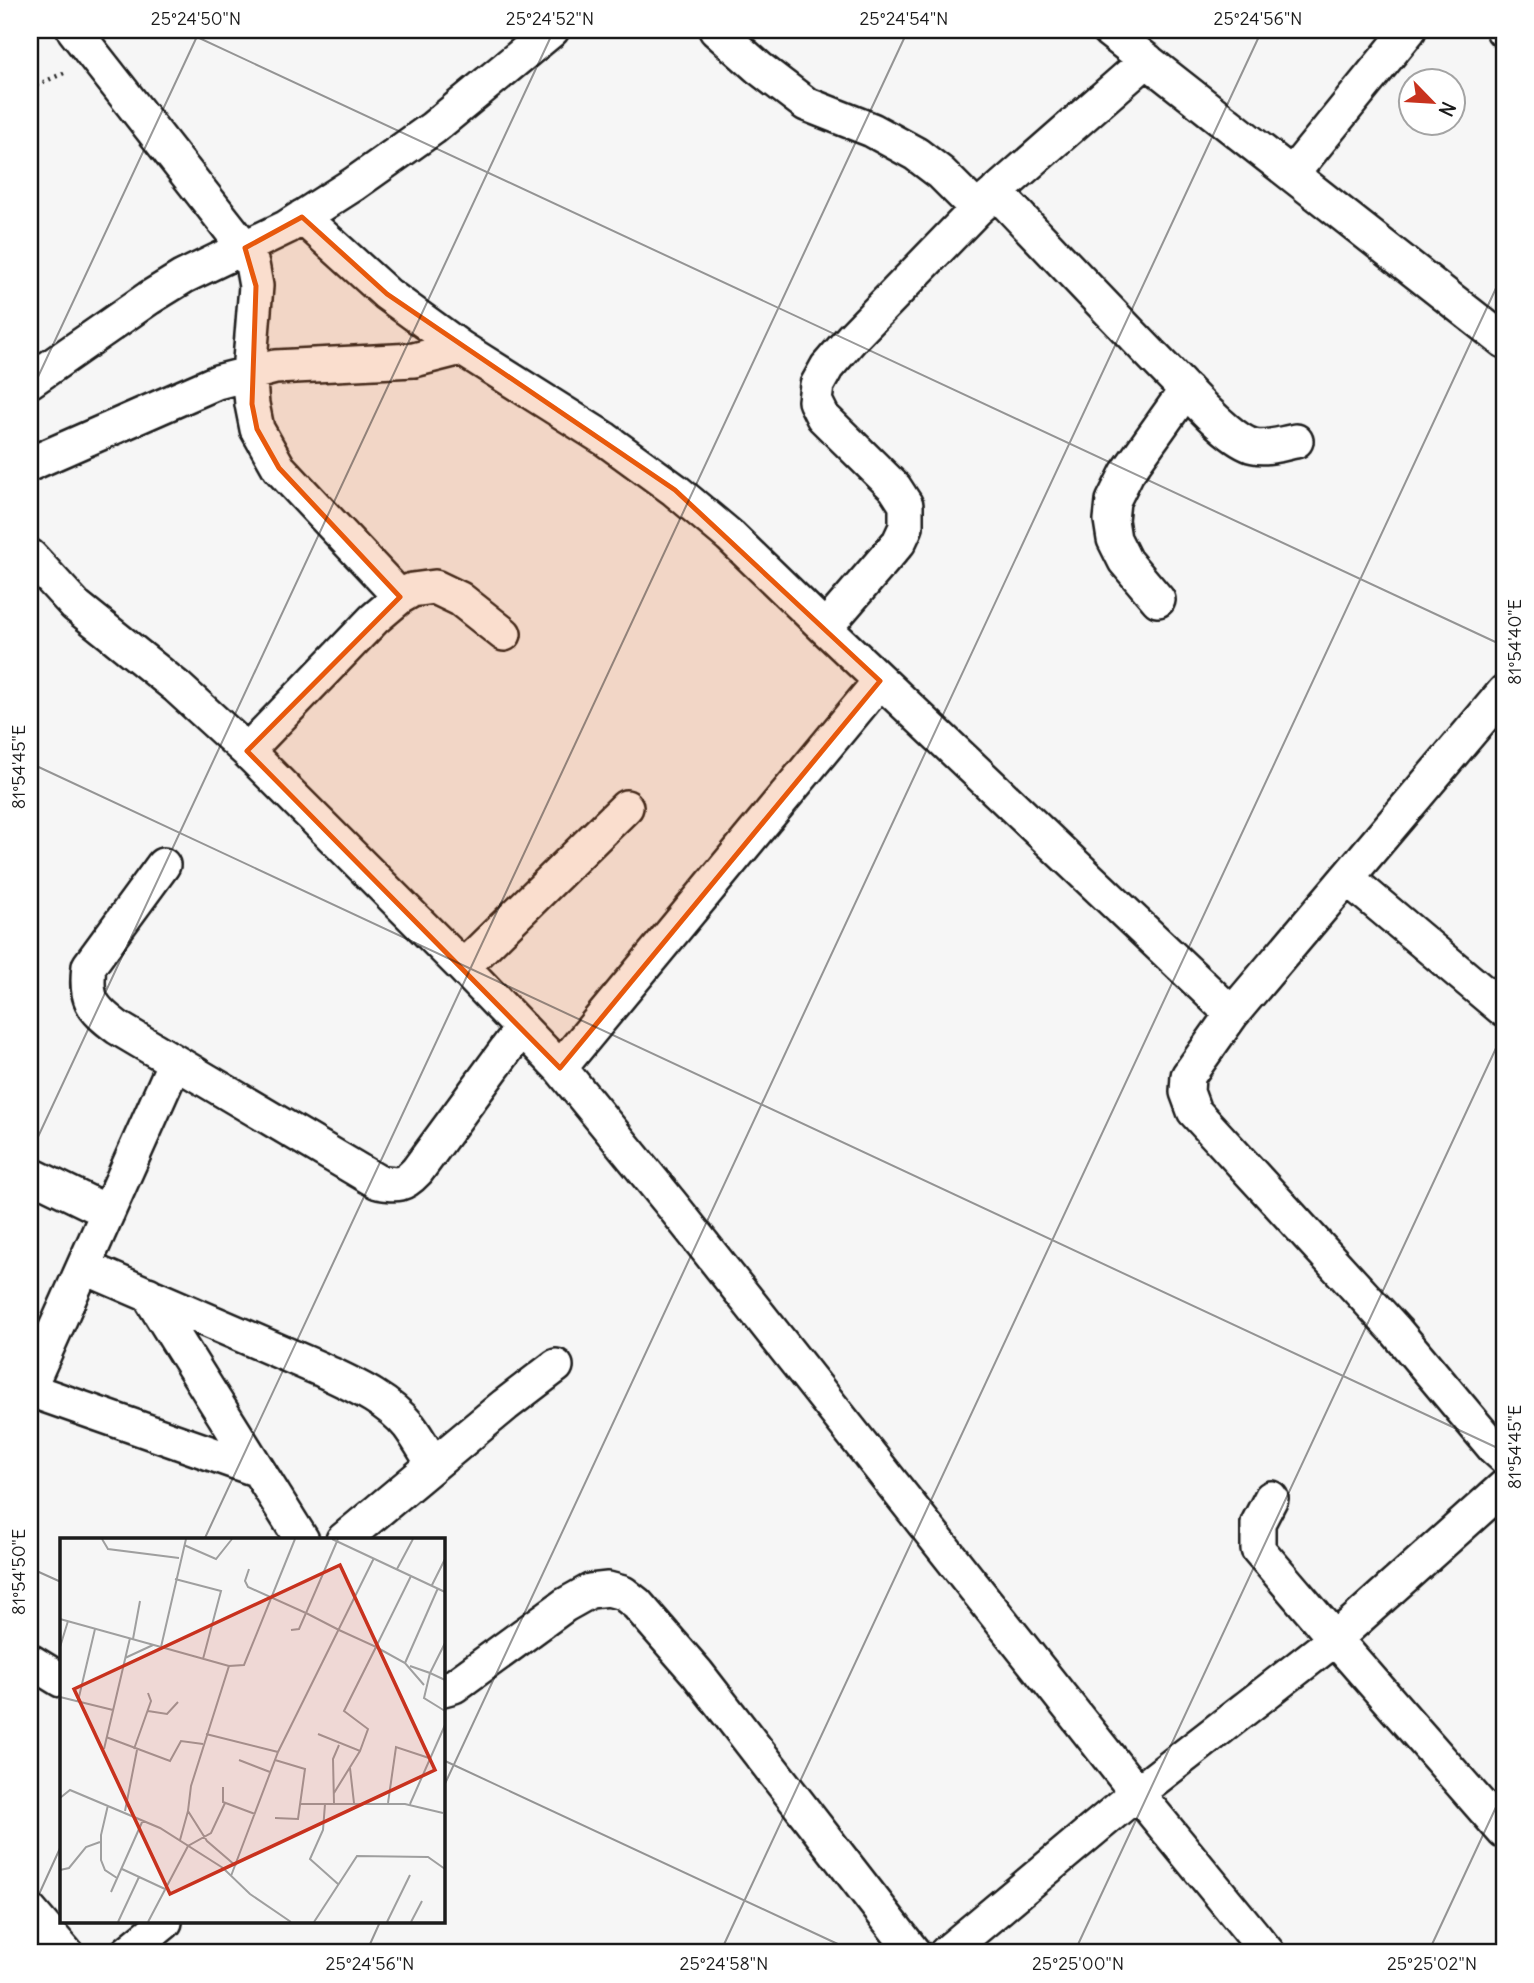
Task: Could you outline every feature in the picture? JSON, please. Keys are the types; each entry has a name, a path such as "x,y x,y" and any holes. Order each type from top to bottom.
{"street":[{"path":"74,30 245,248 253,264 256,286 249,373 252,404 257,429 279,468 400,597"},
{"path":"716,30 806,104 872,130 916,154 941,173 986,200 1238,439 1254,446 1296,441"},
{"path":"1108,30 1504,341"},
{"path":"1292,174 1409,30"},
{"path":"30,381 183,277 287,227 354,184 433,128 535,35"},
{"path":"825,628 899,542 906,527 906,505 895,488 823,417 816,401 817,385 827,367 986,200 1147,60"},
{"path":"302,217 387,295 461,348 605,439 675,490 730,536 1232,1014"},
{"path":"30,464 188,393 249,373 275,367 414,360 461,348"},
{"path":"1158,600 1125,561 1114,539 1111,520 1113,501 1127,473 1186,390"},
{"path":"30,556 75,605 177,687 247,751 560,1068 672,1205 1137,1793 1268,1953"},
{"path":"247,751 374,619 412,590 435,587 460,599 504,634"},
{"path":"560,1068 880,681"},
{"path":"1504,692 1232,1014 1188,1076 1187,1092 1194,1111 1396,1331 1504,1457"},
{"path":"463,967 626,807"},
{"path":"163,864 89,965 87,985 90,1002 100,1015 118,1028 378,1182 397,1185 408,1181 418,1171 522,1028"},
{"path":"1347,878 1504,1010"},
{"path":"175,1062 30,1388 258,1469"},
{"path":"30,1174 108,1212"},
{"path":"84,1267 320,1369 381,1400 408,1425 433,1464"},
{"path":"148,1294 301,1538"},
{"path":"345,1538 556,1366"},
{"path":"946,1953 1137,1793 1335,1639 1504,1487"},
{"path":"1270,1498 1258,1523 1258,1549 1504,1832"},
{"path":"444,1689 454,1686 565,1605 590,1591 608,1589 623,1593 637,1604 697,1673 914,1953"},
{"path":"30,1661 60,1680"},
{"path":"30,1911 66,1953"},
{"path":"127,1953 163,1924"}],"highlighted area":[{"path":"302,217 387,294 675,490 880,681 560,1068 247,751 400,597 279,468 257,429 252,404 256,286 245,248"}]}
